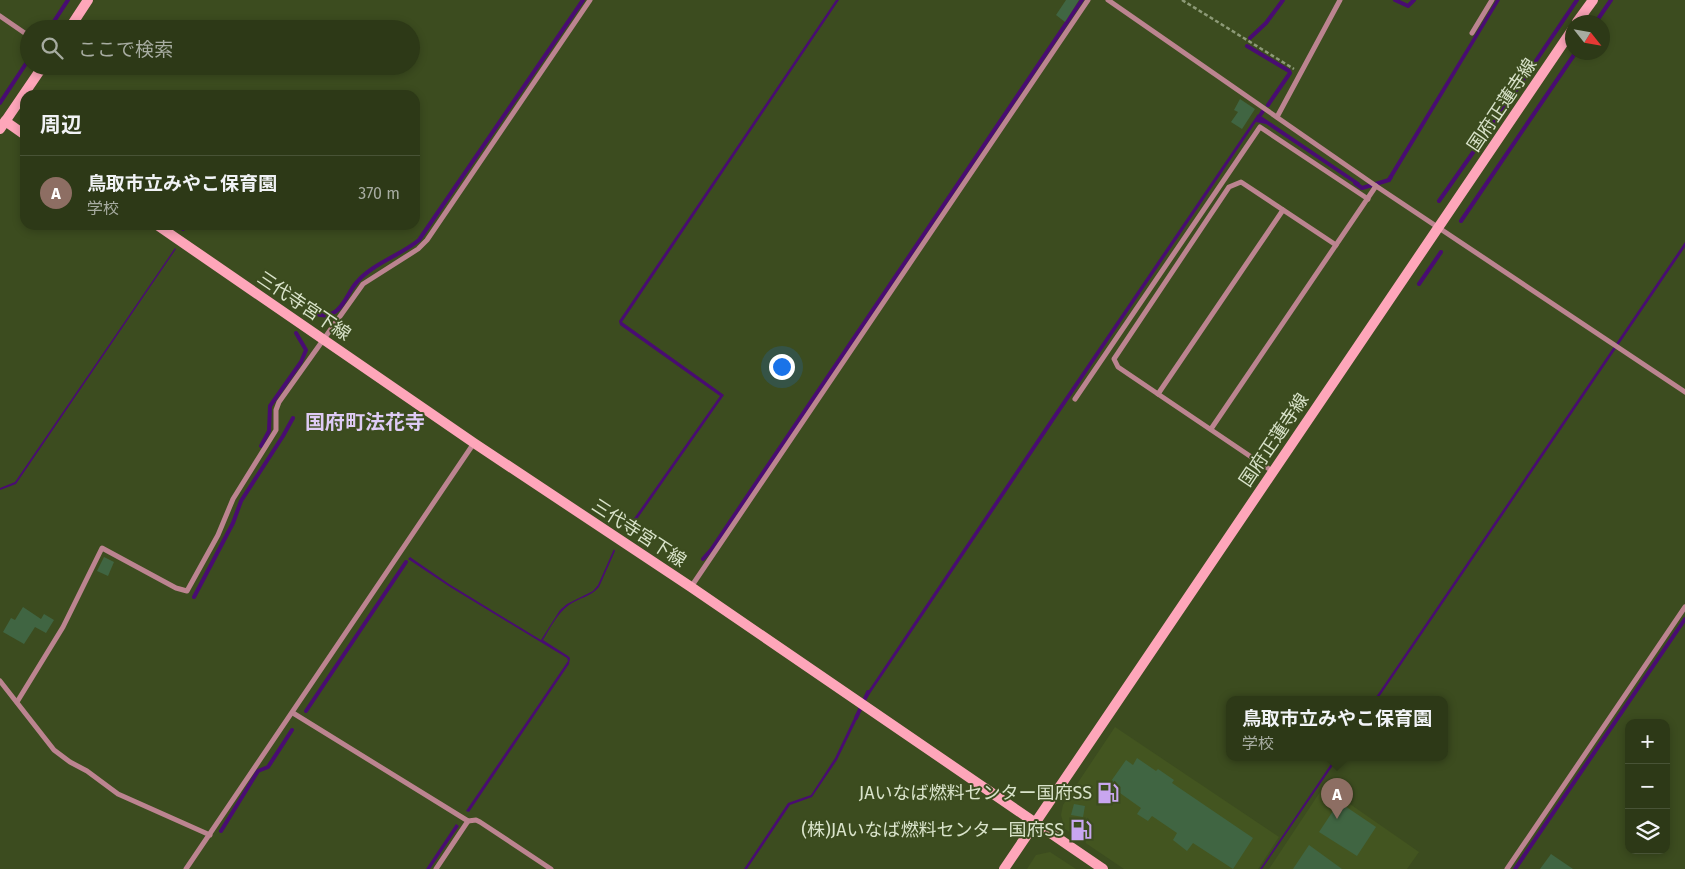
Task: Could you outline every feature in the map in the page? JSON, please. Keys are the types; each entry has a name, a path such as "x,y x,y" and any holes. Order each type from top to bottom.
{"main road":[{"path":"75,20 88,0"},
{"path":"1582,15 1593,0"},
{"name":"国府正蓮寺線","path":"1004,869 1565,40"},
{"path":"26,90 37,75"},
{"path":"20,99 2,123 20,132"},
{"name":"三代寺宮下線","path":"164,230 474,443 691,587 1103,869"}],"street":[{"path":"17,702 63,627 102,548 176,588 187,592 218,535 233,499 276,430 276,410 279,402 363,284 418,249 427,240 590,0"},
{"path":"691,587 1088,0"},
{"path":"1108,0 1376,186 1685,392"},
{"path":"1277,117 1340,0"},
{"path":"1472,33 1492,0"},
{"path":"0,16 20,30"},
{"path":"1075,398 1260,127 1368,199"},
{"path":"1272,471 1118,367 1114,359 1230,187 1241,182 1336,245"},
{"path":"1211,429 1376,186"},
{"path":"1158,394 1283,210"},
{"path":"186,869 474,443"},
{"path":"1507,869 1685,607"},
{"path":"0,681 54,750 70,762 87,771 118,794 210,835"},
{"path":"293,713 468,821 476,820 480,822 551,869"},
{"path":"436,869 468,821"}],"path":[{"path":"1182,0 1300,73"}],"shaded area":[{"path":"836,0 839,0 622,322 724,395 628,532 626,530 720,396 620,325 619,321"},
{"path":"1496,0 1500,0 1390,182 1387,179"},
{"path":"1258,114 1360,183 1358,186 1266,124 1256,122 867,698 865,696"},
{"path":"1685,242 1685,247 1380,696 1377,696"},
{"path":"175,248 16,484 0,490 0,488 15,482"},
{"path":"614,549 615,551 599,587 592,593 565,609 554,621 543,640 568,656 570,658 569,664 469,812 466,811 568,661 567,658 450,587 408,559 410,557 449,584 541,640 560,610 567,604 593,591 598,585"},
{"path":"856,714 859,715 837,760 812,797 790,805 747,869 744,869 788,803 811,795 835,758"},
{"path":"1115,727 1279,837 1258,869 1124,869 1065,829 1061,815 1063,805"},
{"path":"1333,761 1336,761 1262,869 1260,869"},
{"path":"1324,786 1419,852 1407,869 1269,869"},
{"path":"456,824 459,826 430,869 426,869"},
{"path":"1050,852 1076,869 1027,869 1036,855"}],"building":[{"path":"1066,0 1079,0 1065,22 1056,15"},
{"path":"1240,99 1255,109 1242,129 1231,122 1238,112 1234,110"},
{"path":"104,557 114,562 108,576 97,571"},
{"path":"23,607 41,619 44,614 54,620 46,633 35,627 24,644 3,632 11,618 15,620"},
{"path":"1137,758 1174,780 1172,783 1253,838 1233,869 1193,843 1187,851 1173,840 1177,833 1152,816 1148,821 1137,814 1141,808 1120,793 1113,802 1102,794 1126,760 1133,765"},
{"path":"1339,802 1376,827 1357,856 1319,832"},
{"path":"1074,804 1085,806 1083,817 1071,815"},
{"path":"1309,845 1342,869 1293,869"},
{"path":"1551,854 1573,869 1540,869"}],"waterway":[{"path":"55,20 68,0"},
{"path":"308,315 310,311 324,315 337,311 354,285 363,276 419,240 583,0"},
{"path":"703,559 711,550 1082,0"},
{"path":"1250,38 1266,23 1283,0"},
{"path":"1395,0 1408,6 1414,0"},
{"path":"1439,201 1577,0"},
{"path":"1601,15 1611,0"},
{"path":"1247,46 1290,73 1268,105"},
{"path":"1461,221 1571,60"},
{"path":"0,103 20,73"},
{"path":"1355,183 1362,188 1389,180 1391,177"},
{"path":"1419,284 1441,252"},
{"path":"261,446 269,431 270,406 301,362 306,350 296,333"},
{"path":"194,597 233,523 241,501 293,418"},
{"path":"306,711 406,562"},
{"path":"1515,869 1685,619"},
{"path":"856,718 868,692"},
{"path":"221,831 258,771 268,767 292,730"}],"place":[{"name":"JAいなば燃料センター国府SS","path":"1108,793"},
{"name":"鳥取市立みやこ保育園","path":"1337,819"},
{"name":"(株)JAいなば燃料センター国府SS","path":"1081,830"}],"district":[{"name":"国府町法花寺","path":"365,422"}]}
